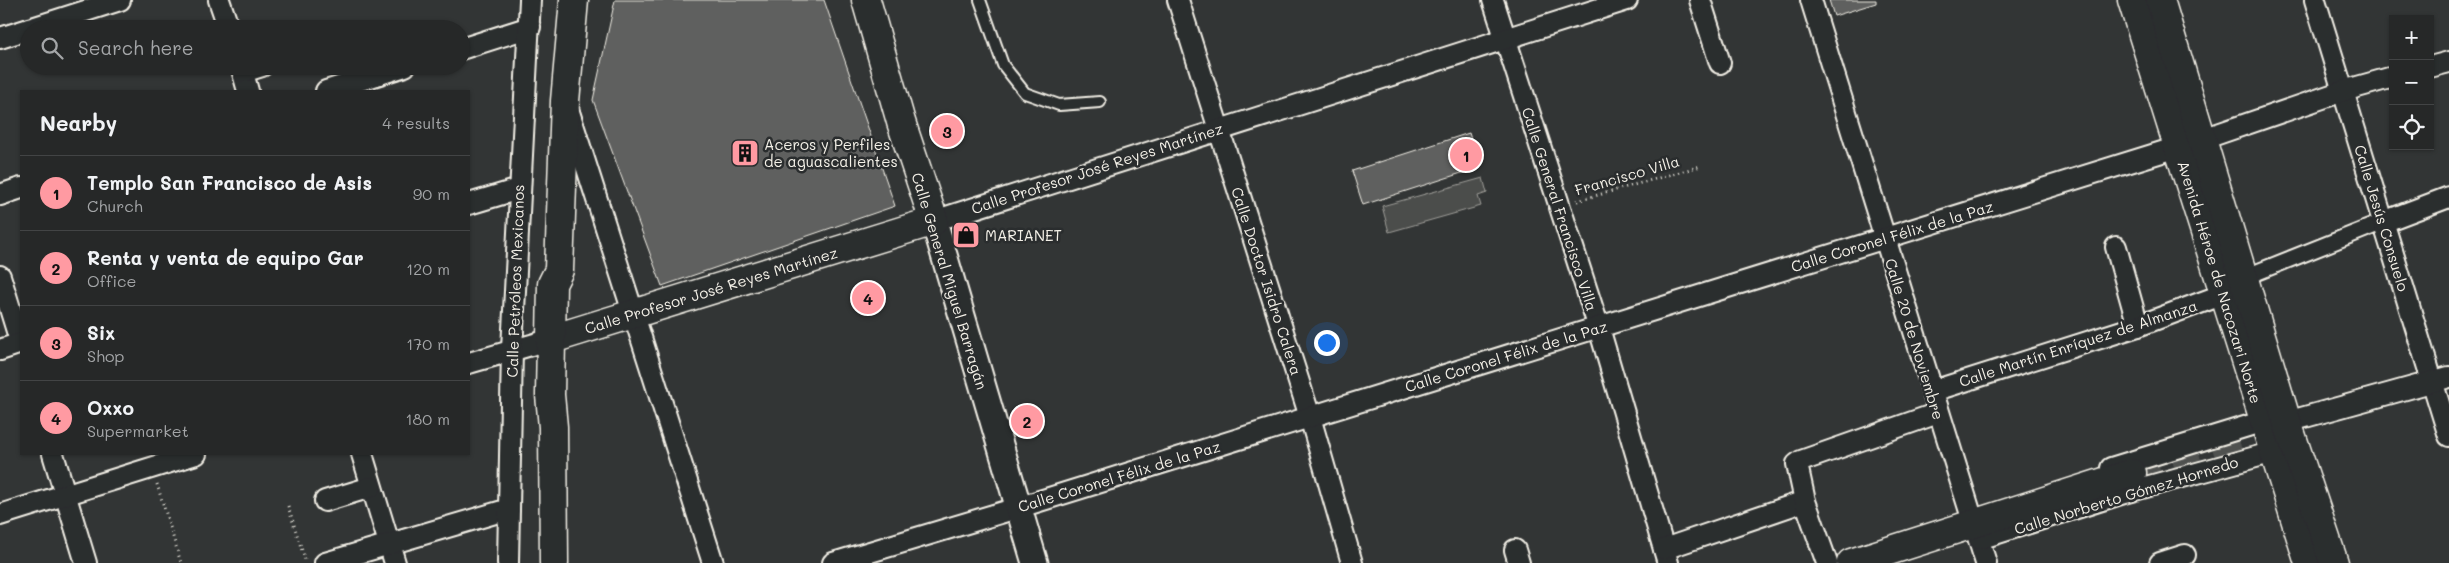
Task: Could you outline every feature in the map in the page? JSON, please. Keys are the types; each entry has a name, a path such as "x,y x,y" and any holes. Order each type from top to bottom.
{"main road":[{"path":"554,563 553,427 565,396 560,337 568,284 559,270 565,101 574,0"},
{"name":"Calle General Miguel Barragán","path":"866,0 901,122 934,220"},
{"name":"Avenida Héroe de Nacozari Norte","path":"2132,0 2245,277 2276,421 2274,452 2308,563"},
{"name":"Avenida Héroe de Nacozari Norte","path":"2160,0 2224,294 2334,563"},
{"name":"Calle Profesor José Reyes Martínez","path":"560,337 934,220"},
{"name":"Calle Norberto Gómez Hornedo","path":"1851,563 1974,526 2132,473"}],"street":[{"path":"57,20 120,0"},
{"path":"219,0 226,20"},
{"name":"Calle Petróleos Mexicanos","path":"508,563 512,349 530,0"},
{"name":"Calle Doctor Isidro Calera","path":"1178,0 1310,417 1352,563"},
{"name":"Calle General Francisco Villa","path":"1493,0 1599,328 1666,556"},
{"name":"Calle Profesor José Reyes Martínez","path":"934,220 1627,0"},
{"path":"1700,0 1720,63"},
{"name":"Calle 20 de Noviembre","path":"1811,0 1986,563"},
{"name":"Calle Jesús Consuelo","path":"2315,0 2383,222 2441,380 2449,436"},
{"path":"470,46 530,27"},
{"path":"0,38 20,32"},
{"path":"2434,66 2449,62"},
{"path":"244,75 248,90"},
{"path":"329,90 377,75"},
{"name":"Calle Coronel Félix de la Paz","path":"833,563 1599,328 2190,143 2343,91 2389,78"},
{"path":"565,101 713,563"},
{"path":"0,195 20,188"},
{"path":"470,204 519,189"},
{"path":"2245,277 2449,197"},
{"name":"Calle General Miguel Barragán","path":"934,220 1034,563"},
{"path":"2116,246 2138,326"},
{"path":"0,276 20,340"},
{"name":"Calle Martín Enríquez de Almanza","path":"1932,391 2138,326 2224,294"},
{"name":"Calle Profesor José Reyes Martínez","path":"470,363 512,349 560,337"},
{"path":"0,350 20,343"},
{"name":"Calle Norberto Gómez Hornedo","path":"1974,526 2276,421 2441,380"},
{"path":"1827,563 1805,501 1797,464 1938,413"},
{"name":"Calle Norberto Gómez Hornedo","path":"1974,526 2124,493 2274,452"},
{"path":"53,455 86,563"},
{"path":"0,515 193,455"},
{"path":"362,455 395,563"},
{"path":"325,501 371,487"},
{"path":"1666,556 1805,501"},
{"path":"325,563 509,509"},
{"path":"2160,563 2185,555"}],"lane":[{"path":"980,0 1003,65 1026,93 1059,105 1100,102"}],"path":[{"name":"Francisco Villa","path":"1560,206 1701,166"},
{"path":"152,469 181,563"},
{"path":"288,506 306,563"}],"shaded area":[{"path":"1483,178 1487,193 1478,196 1481,206 1389,232 1382,206"}],"building":[{"name":"Aceros y Perfiles de aguascalientes","path":"615,0 824,0 895,206 662,286 593,100"},
{"path":"1829,0 1876,0 1876,3 1834,16"},
{"path":"1469,133 1480,167 1363,205 1352,171"}],"tunnel":[{"path":"2132,473 2292,429"}],"place":[{"name":"Six","path":"947,131"},
{"name":"Aceros y Perfiles de aguascalientes","path":"745,153"},
{"name":"Templo San Francisco de Asis","path":"1466,155"},
{"name":"MARIANET","path":"966,235"},
{"name":"Oxxo","path":"868,298"},
{"name":"Renta y venta de equipo Gar","path":"1027,421"}]}
